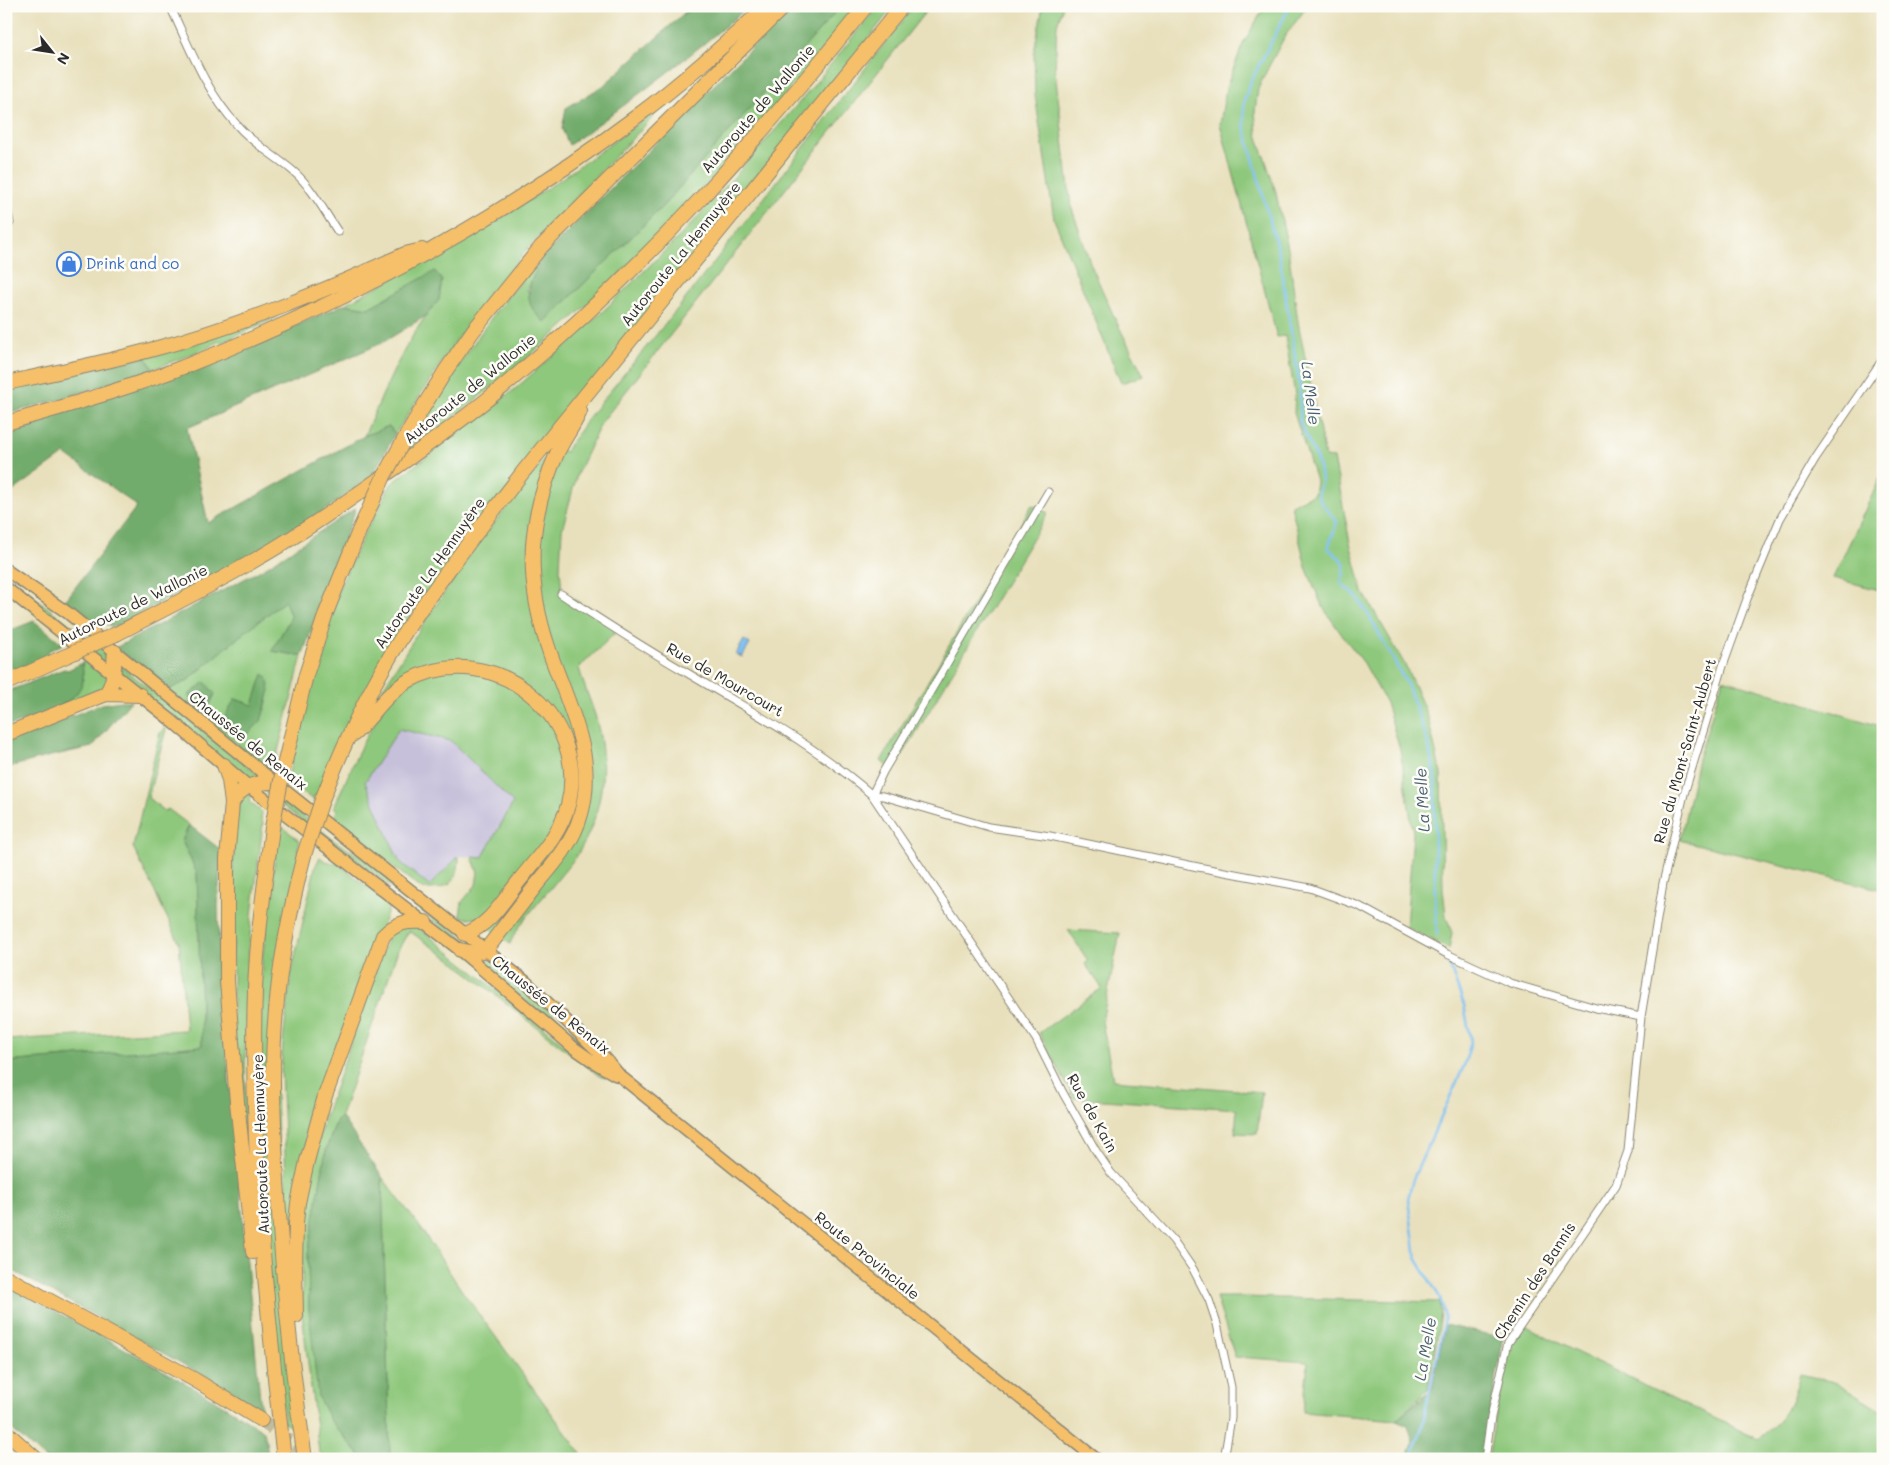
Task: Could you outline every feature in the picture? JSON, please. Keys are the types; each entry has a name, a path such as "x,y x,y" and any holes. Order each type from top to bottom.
{"highway":[{"path":"6,423 86,400 177,369 251,339 367,285 440,246 546,180 636,117 684,80 767,6"},
{"name":"Autoroute La Hennuyère","path":"284,1459 267,1305 256,1162 255,988 272,828 293,722 326,613 359,531 385,474 446,370 473,331 541,247 784,6"},
{"name":"Autoroute de Wallonie","path":"6,682 116,634 254,561 324,517 410,458 511,380 624,278 715,185 798,90 866,6"},
{"name":"Autoroute La Hennuyère","path":"305,1459 296,1396 282,1259 273,1102 274,1046 276,1011 284,948 293,897 322,800 346,741 376,681 400,640 464,549 588,392 902,6"},
{"path":"6,383 150,350 205,334 302,300 405,254 440,246"},
{"path":"460,950 474,953 486,950 563,852 574,833 581,815 586,790 587,770 578,727 548,647 537,607 533,553 535,525 548,476 588,392"},
{"path":"106,694 115,675 115,652"},
{"path":"346,741 362,726 390,693 409,681 446,668 468,668 492,673 511,681 530,693 551,716 567,749 571,780 568,805 562,823 551,840 486,922 466,934"},
{"path":"6,734 106,694 140,695"},
{"path":"224,765 229,780 232,803 227,859 226,914 230,1028 256,1280 267,1305"},
{"path":"232,803 236,794 248,786 263,782 274,782"},
{"path":"296,1396 301,1367 296,1321 295,1246 298,1203 307,1161 325,1096 380,940 389,928 400,923 408,921 425,922"},
{"path":"6,1277 186,1375 261,1420"},
{"path":"6,1432 36,1459"}],"main road":[{"name":"Chaussée de Renaix","path":"6,570 68,613 274,782 545,998 605,1058 620,1076"},
{"name":"Chaussée de Renaix","path":"6,588 140,695 248,786 460,950 574,1048 596,1064 620,1076"},
{"name":"Route Provinciale","path":"620,1076 1096,1459"}],"street":[{"path":"170,6 204,76 236,125 257,145 293,171 308,186 338,232"},
{"path":"6,202 10,223 6,228"},
{"name":"Rue du Mont-Saint-Aubert","path":"1616,1185 1628,1151 1642,1017 1663,883 1684,794 1720,674 1747,599 1780,519 1801,481 1883,359"},
{"path":"1048,492 883,772 872,795 884,796 989,827 1050,836 1310,888 1359,906 1447,954 1510,983 1596,1008 1642,1017"},
{"name":"Rue de Mourcourt","path":"561,594 649,651 784,729 842,770 872,795"},
{"name":"Rue de Kain","path":"872,795 1036,1039 1063,1093 1096,1151 1111,1173 1179,1248 1193,1269 1209,1300 1218,1324 1230,1380 1232,1397 1231,1418 1224,1459"},
{"name":"Chemin des Bannis","path":"1485,1459 1491,1417 1508,1343 1616,1185"}],"shaded area":[{"path":"399,729 451,741 513,803 482,858 459,856 429,886 399,861 365,782"}],"green space":[{"path":"692,6 749,6 660,78 569,145 562,129 566,108 603,86"},
{"path":"793,6 841,6 661,208 545,322 531,307 529,299 531,283 542,257"},
{"path":"841,6 857,6 728,161 658,235 623,271 542,345 405,455 431,405 496,311 542,257 527,290 545,322 661,208"},
{"path":"878,6 894,6 409,618 319,794 315,795 313,800 288,781 297,726 338,591 366,530 391,484 515,389 599,315 682,234 810,90"},
{"path":"914,6 930,6 601,423 577,474 562,530 560,569 562,592 620,628 579,668 599,733 603,769 601,787 593,822 577,855 524,920 510,944 476,918 469,919 460,916 462,902 476,885 478,872 472,857 482,858 513,803 451,741 399,729 365,782 399,861 429,886 459,856 457,873 450,883 439,888 422,889 333,821 337,810 334,807 362,744 382,710 377,698 425,621 474,549 555,446 565,452 588,418 679,307"},
{"path":"1043,6 1063,6 1057,25 1055,71 1071,206 1091,265 1116,321 1144,376 1121,383 1054,219 1035,95 1034,52"},
{"path":"1265,6 1309,6 1285,36 1258,89 1255,111 1257,134 1275,189 1288,248 1298,322 1325,457 1334,458 1350,543 1363,592 1404,663 1428,718 1441,774 1443,889 1446,916 1452,933 1449,949 1406,927 1413,833 1400,749 1386,703 1364,663 1322,606 1306,567 1291,505 1314,494 1316,481 1294,413 1295,395 1285,336 1277,337 1220,124 1226,88 1243,44"},
{"path":"659,108 653,117 528,248 459,336 395,434 389,426 364,436 406,348 439,300 435,272 368,308 345,304 486,228 611,144"},
{"path":"435,271 442,280 439,300 424,317 382,343 187,428 208,523 364,436 389,426 395,434 372,476 313,519 239,562 114,627 105,624 90,628 62,605 137,506 65,454 6,496 6,429 268,338 345,304 368,308"},
{"path":"277,317 220,343 219,341 207,348 153,369 145,356"},
{"path":"145,356 153,369 65,398 6,414 6,387"},
{"path":"1883,472 1883,591 1833,578"},
{"path":"1032,505 1048,513 901,758 891,770 881,761"},
{"path":"356,508 302,656 272,651 291,617 285,601 187,681 168,690 115,648 263,569"},
{"path":"6,575 104,652 105,664 6,584"},
{"path":"285,601 291,617 272,651 302,656 276,759 272,762 270,770 168,690 187,681","holes":["263,674 268,690 266,706 259,720 248,734 235,699 253,706"]},
{"path":"34,621 63,644 48,651 48,657 6,676 6,632"},
{"path":"85,661 108,679 106,686 60,707 83,680 82,663"},
{"path":"82,663 83,679 80,689 73,697 52,710 6,727 6,692 64,669 68,670"},
{"path":"122,667 264,779 251,782 121,677"},
{"path":"263,674 267,677 270,690 261,721 248,734 231,733 220,725 235,699 253,705"},
{"path":"1723,679 1883,727 1883,890 1680,840 1698,759"},
{"path":"205,682 215,694 207,711 191,703 189,695"},
{"path":"131,701 92,747 6,768 6,742 102,704"},
{"path":"164,728 166,729 148,798 165,811 168,809 189,825 182,841 197,873 202,1046 6,1062 6,1040 186,1030 179,942 133,847 160,732"},
{"path":"263,788 272,791 336,842 360,856 415,898 397,892 338,845 333,845 266,793"},
{"path":"247,791 251,794 249,802 262,812 261,820 263,823 247,975 245,1065 247,1155 233,1021 233,814"},
{"path":"189,825 221,850 218,905 220,984 261,1409 223,1386 6,1267 6,1062 202,1046 197,873 182,841"},
{"path":"280,825 300,841 298,849 300,852 271,1009 294,1420 291,1427 284,1422 264,1225 258,1079 262,960"},
{"path":"320,857 325,861 339,864 387,903 389,908 320,1101 290,1258 281,1072 283,1041 291,975 315,867"},
{"path":"412,904 423,906 472,945 471,948 464,945"},
{"path":"398,927 418,927 606,1078 599,1076 450,959 409,931 398,950 341,1116 336,1122 326,1150 308,1254 309,1310 330,1420 363,1459 327,1459 319,1452 302,1314 303,1216 309,1177 323,1122 389,934"},
{"path":"1068,930 1120,933 1102,1021 1113,1080 1262,1092 1257,1134 1235,1133 1237,1109 1074,1098 1039,1033 1102,988 1085,964 1088,961"},
{"path":"466,953 486,956 531,993 612,1070"},
{"path":"341,1116 382,1177 390,1459 363,1459 330,1420 318,1397 309,1310 308,1254 326,1150 336,1122"},
{"path":"382,1177 420,1227 460,1288 585,1459 390,1459"},
{"path":"6,1285 169,1373 264,1431 269,1459 45,1459 6,1424"},
{"path":"1216,1297 1440,1302 1440,1321 1428,1389 1396,1420 1303,1412 1308,1362 1235,1357"},
{"path":"1523,1324 1578,1353 1758,1439 1786,1411 1800,1374 1834,1382 1883,1412 1883,1459 1488,1459 1510,1346"},
{"path":"1445,1325 1495,1336 1503,1340 1482,1459 1406,1459 1413,1442 1408,1425 1396,1420 1432,1389"}],"water":[{"path":"744,640 750,644 742,657 736,654"}],"waterway":[{"name":"La Melle","path":"1290,6 1251,81 1244,102 1244,125 1279,255 1300,388 1300,423 1317,460 1322,479 1318,493 1320,501 1337,522 1328,548 1342,560 1344,570 1341,584 1356,596 1368,614 1408,686 1428,743 1435,777 1435,896 1437,934"},
{"name":"La Melle","path":"1410,1459 1421,1431 1445,1319 1439,1296 1416,1258 1408,1199 1413,1179 1464,1066 1471,1042 1464,1005 1449,964"}],"tunnel":[{"path":"261,1420 313,1459"}],"place":[{"name":"Drink and co","path":"69,264"}]}
